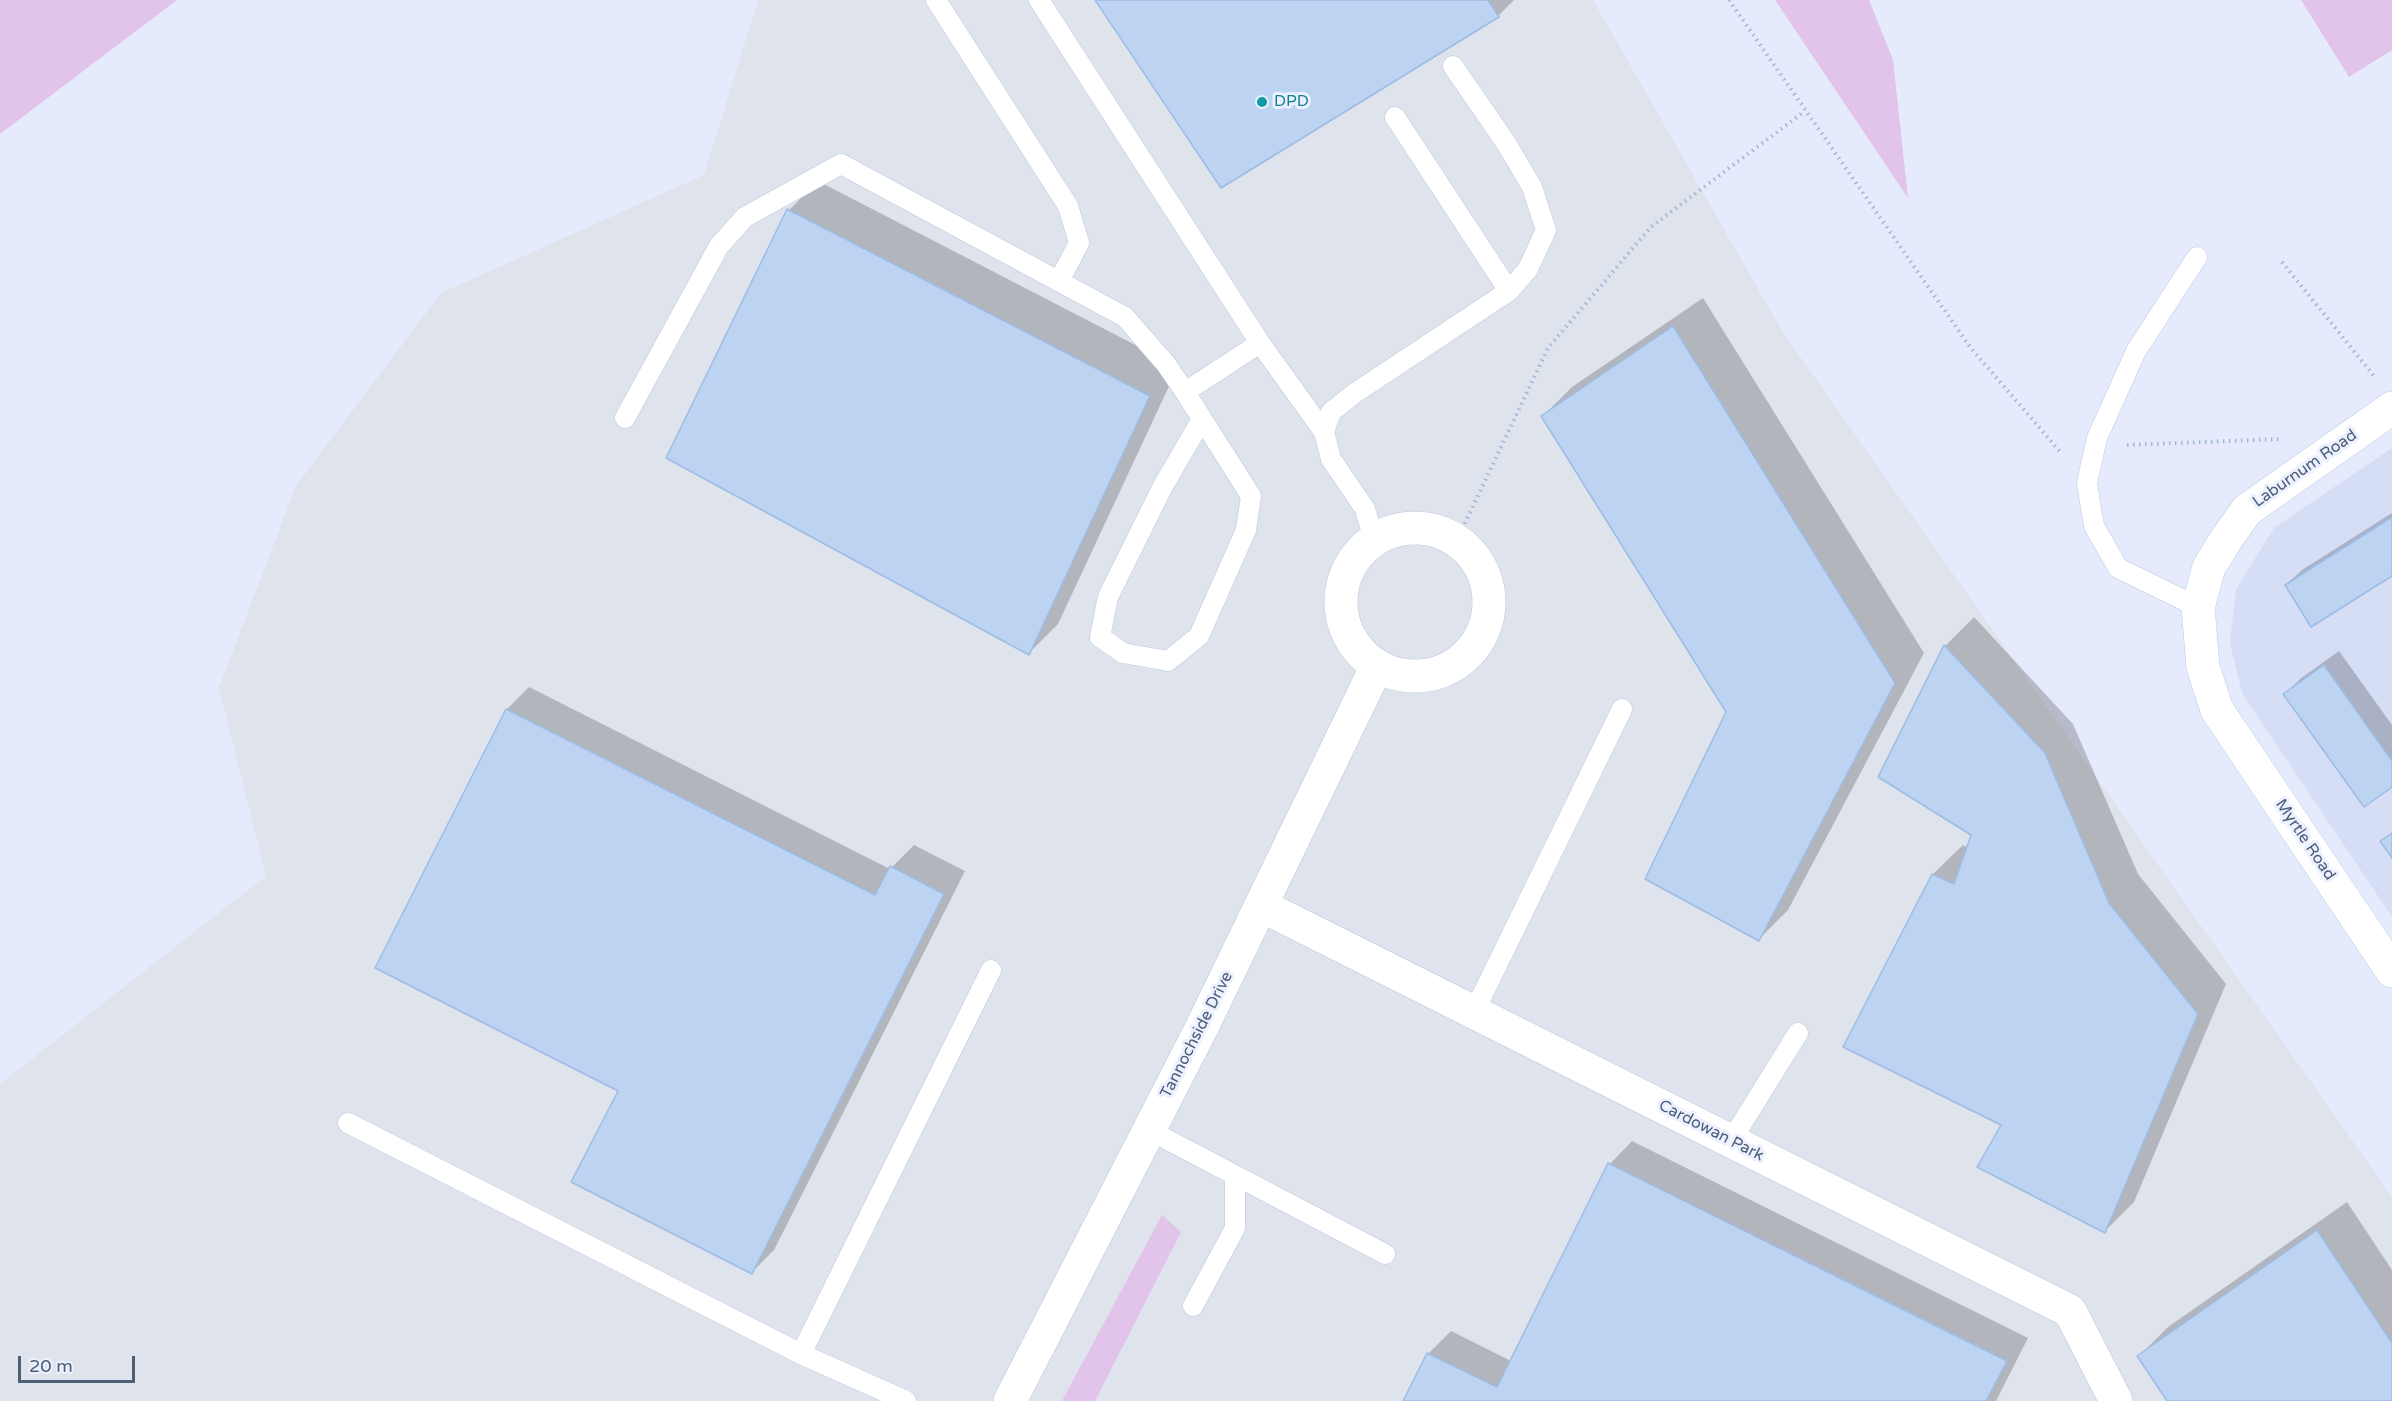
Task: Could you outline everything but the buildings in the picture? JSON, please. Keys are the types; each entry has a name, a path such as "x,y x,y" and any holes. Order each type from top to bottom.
{"street":[{"name":"Laburnum Road","path":"2217,710 2204,667 2198,607 2209,567 2247,510 2385,394"},
{"path":"1408,528 1433,530 1457,540 1476,558 1487,581 1490,607 1480,639 1464,659 1430,675 1404,675 1377,666 1358,649 1345,627 1341,610 1344,584 1355,558 1374,540 1408,528"},
{"name":"Tannochside Drive","path":"1010,1401 1262,906 1377,666"},
{"name":"Myrtle Road","path":"2217,710 2392,971"},
{"name":"Cardowan Park","path":"1262,906 2070,1311 2116,1401"}],"lane":[{"path":"936,0 1068,206 1079,243 1059,281"},
{"path":"1039,0 1260,343 1324,432 1331,459 1365,509 1374,540"},
{"path":"1324,432 1331,412 1355,393 1509,291 1528,268 1546,230 1532,187 1506,143 1453,66"},
{"path":"1395,117 1509,291"},
{"path":"625,418 719,246 745,217 841,164 1125,317 1166,364 1185,392 1251,496 1246,530 1198,636 1168,661 1123,653 1100,637 1108,597 1163,486 1202,419"},
{"path":"2197,257 2136,351 2094,447 2087,483 2094,526 2118,568 2198,607"},
{"path":"1185,392 1260,343"},
{"path":"1474,1012 1622,709"},
{"path":"801,1354 991,970"},
{"path":"1731,1141 1798,1033"},
{"path":"348,1123 801,1354 906,1401"},
{"path":"1149,1131 1385,1254"},
{"path":"1193,1306 1235,1228 1235,1176"}],"path":[{"path":"1730,0 1970,347 2087,483"},
{"path":"1457,540 1548,348 1651,227 1806,111"},
{"path":"2283,262 2385,394"},
{"path":"2094,447 2293,439"}],"shaded area":[{"path":"0,0 177,0 0,134"},
{"path":"758,0 1593,0 1782,331 2392,1197 2392,1401 0,1401 0,1084 266,876 219,688 296,486 441,293 704,175"},
{"path":"1775,0 1869,0 1893,60 1908,198"},
{"path":"2301,0 2392,0 2392,50 2349,77"},
{"path":"2392,448 2392,917 2242,693 2230,643 2236,589 2274,528"},
{"path":"1162,1215 1181,1232 1095,1401 1062,1401"}],"place":[{"name":"DPD","path":"1262,102"}]}
